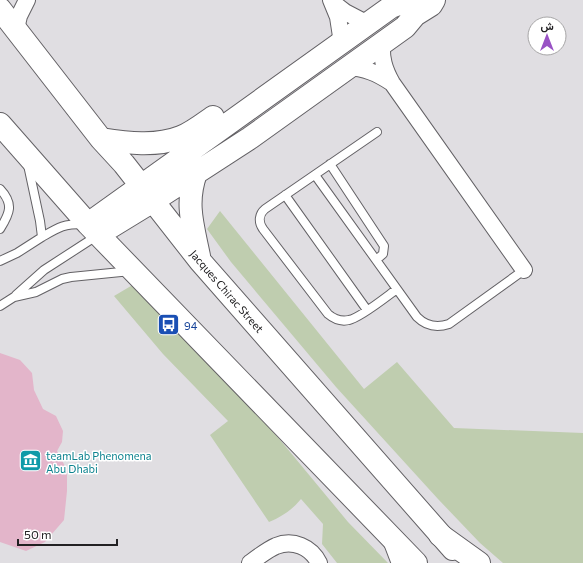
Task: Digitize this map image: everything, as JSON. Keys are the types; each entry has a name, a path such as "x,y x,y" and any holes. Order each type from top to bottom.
{"main road":[{"path":"94,229 147,194 293,77 391,7 409,0"},
{"path":"147,194 196,173 250,138 347,67 405,27 415,15 431,4 434,0"},
{"name":"Jacques Chirac Street","path":"0,9 101,139 124,164 200,261 466,563"},
{"path":"101,139 130,143 154,143 173,140 192,132 262,85 277,79 293,77"},
{"path":"0,124 94,229 416,563"},
{"path":"196,173 191,191 190,210 200,261"},
{"path":"440,535 479,563"},
{"path":"395,542 403,563"}],"street":[{"path":"0,3 11,3 22,0"},
{"path":"16,29 19,16 27,0"},
{"path":"331,1 345,12 368,24"},
{"path":"331,1 340,26 342,43"},
{"path":"382,42 383,64 392,83 524,270"},
{"path":"347,67 365,69 392,83"},
{"path":"250,563 276,546 291,543 306,548 312,552 319,563"}],"lane":[{"path":"377,132 263,211 260,222 263,229 332,318 348,321 397,289"},
{"path":"26,153 42,238"},
{"path":"330,164 384,246 383,254 376,260"},
{"path":"315,175 421,321 432,326 444,326 454,320 524,270"},
{"path":"0,189 7,198 10,209 9,214 0,229"},
{"path":"285,195 367,310"},
{"path":"0,261 17,253 61,226 69,224 94,229"},
{"path":"0,306 14,297 94,229"},
{"path":"14,297 36,292 62,279 134,270"}],"green space":[{"path":"220,211 364,389 397,362 454,428 583,433 583,563 503,563 480,543 336,387 231,262 207,229"},
{"path":"136,283 228,381 281,441 348,522 388,563 337,563 322,544 323,524 301,499 287,512 269,522 210,435 228,421 163,354 114,296"}],"building":[{"name":"teamLab Phenomena Abu Dhabi","path":"0,353 20,360 32,373 34,390 43,409 56,416 63,431 62,442 57,451 67,470 67,491 64,520 45,542 26,551 0,542"}],"place":[{"name":"94","path":"168,325"},
{"name":"teamLab Phenomena Abu Dhabi","path":"31,461"}]}
